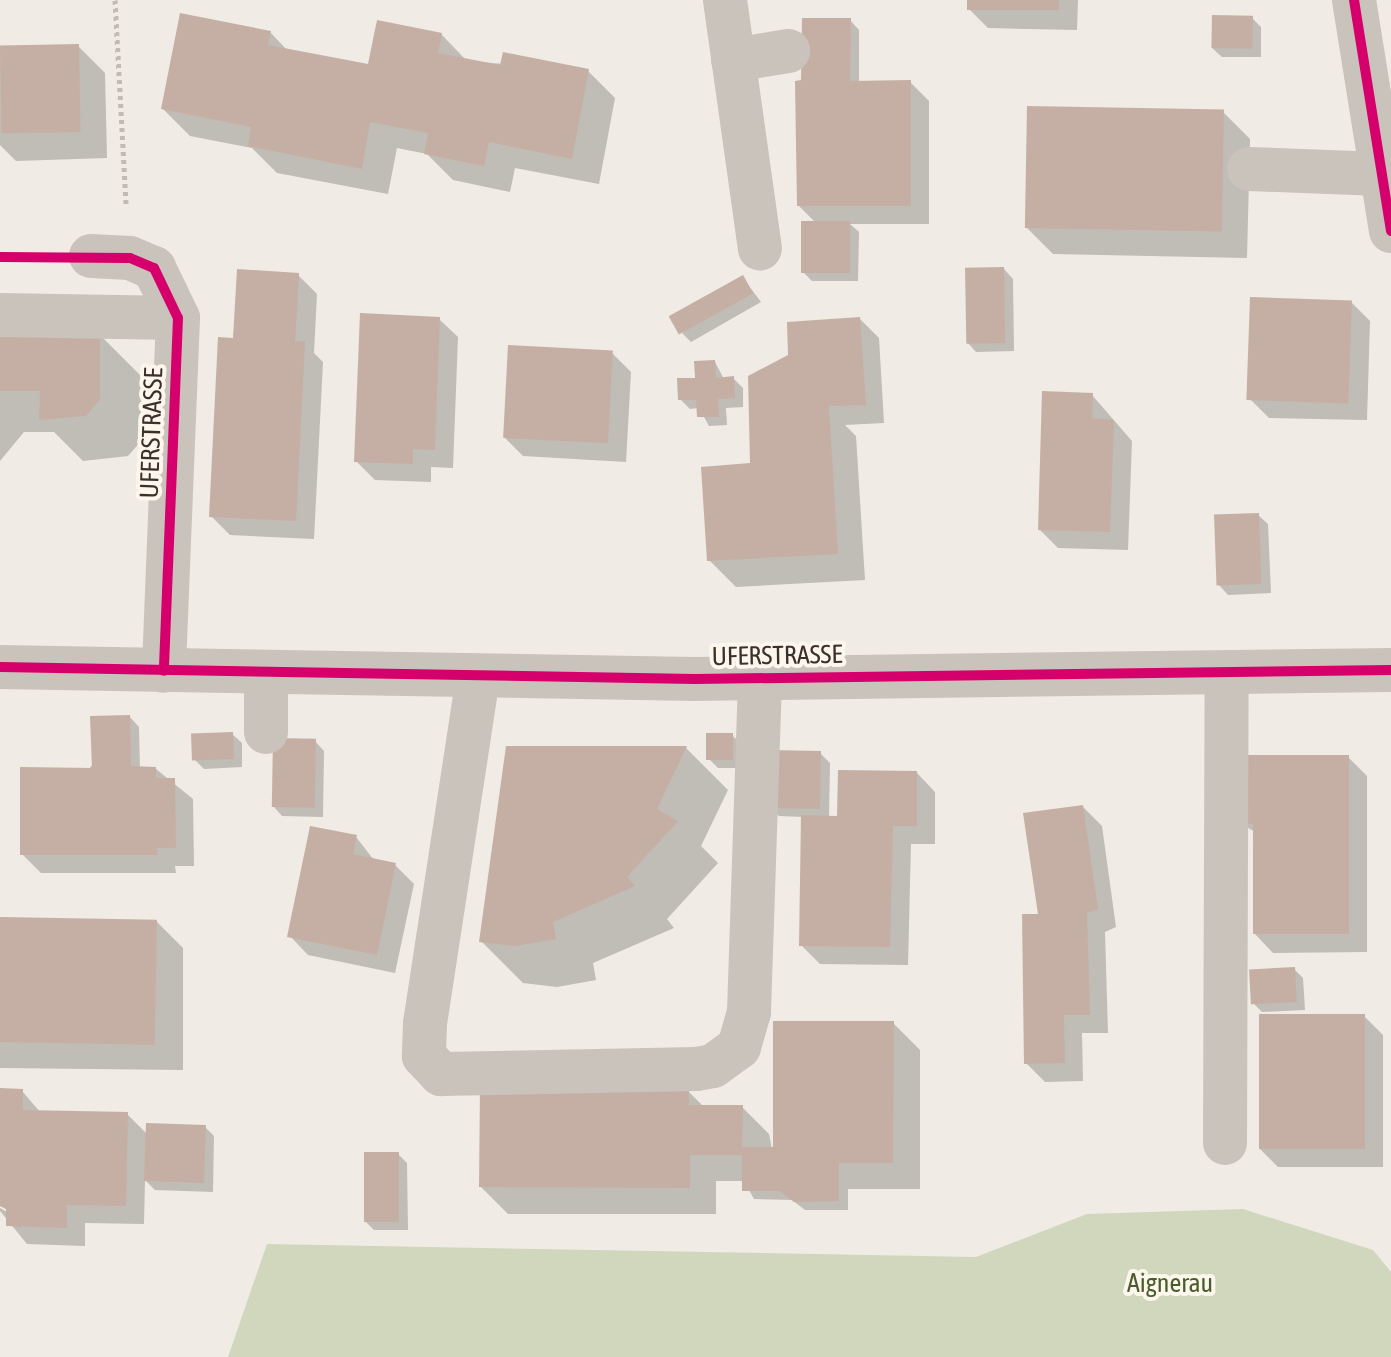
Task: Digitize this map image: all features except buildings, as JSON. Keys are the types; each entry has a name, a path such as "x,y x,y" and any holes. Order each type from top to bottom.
{"street":[{"path":"725,0 760,249"},
{"path":"1354,0 1391,231"},
{"path":"733,60 788,51"},
{"path":"1249,169 1381,174"},
{"name":"UFERSTRASSE","path":"111,257 154,268 178,318 164,671"},
{"path":"0,315 178,318"},
{"name":"UFERSTRASSE","path":"0,667 478,677 760,678 1391,670"},
{"path":"266,672 266,732"},
{"path":"1225,1143 1227,672"},
{"path":"478,677 425,1024 424,1056 441,1074 696,1069 713,1066 739,1047 749,1012 760,678"}],"path":[{"path":"111,257 115,0"}],"green space":[{"name":"Aignerau","path":"1243,1209 1373,1250 1391,1272 1391,1357 228,1357 267,1244 976,1257 1087,1214"}],"cycle path":[{"path":"1354,0 1391,231"},
{"path":"0,257 130,258 154,268 178,318 164,671"},
{"path":"0,667 695,679 1391,670"}]}
